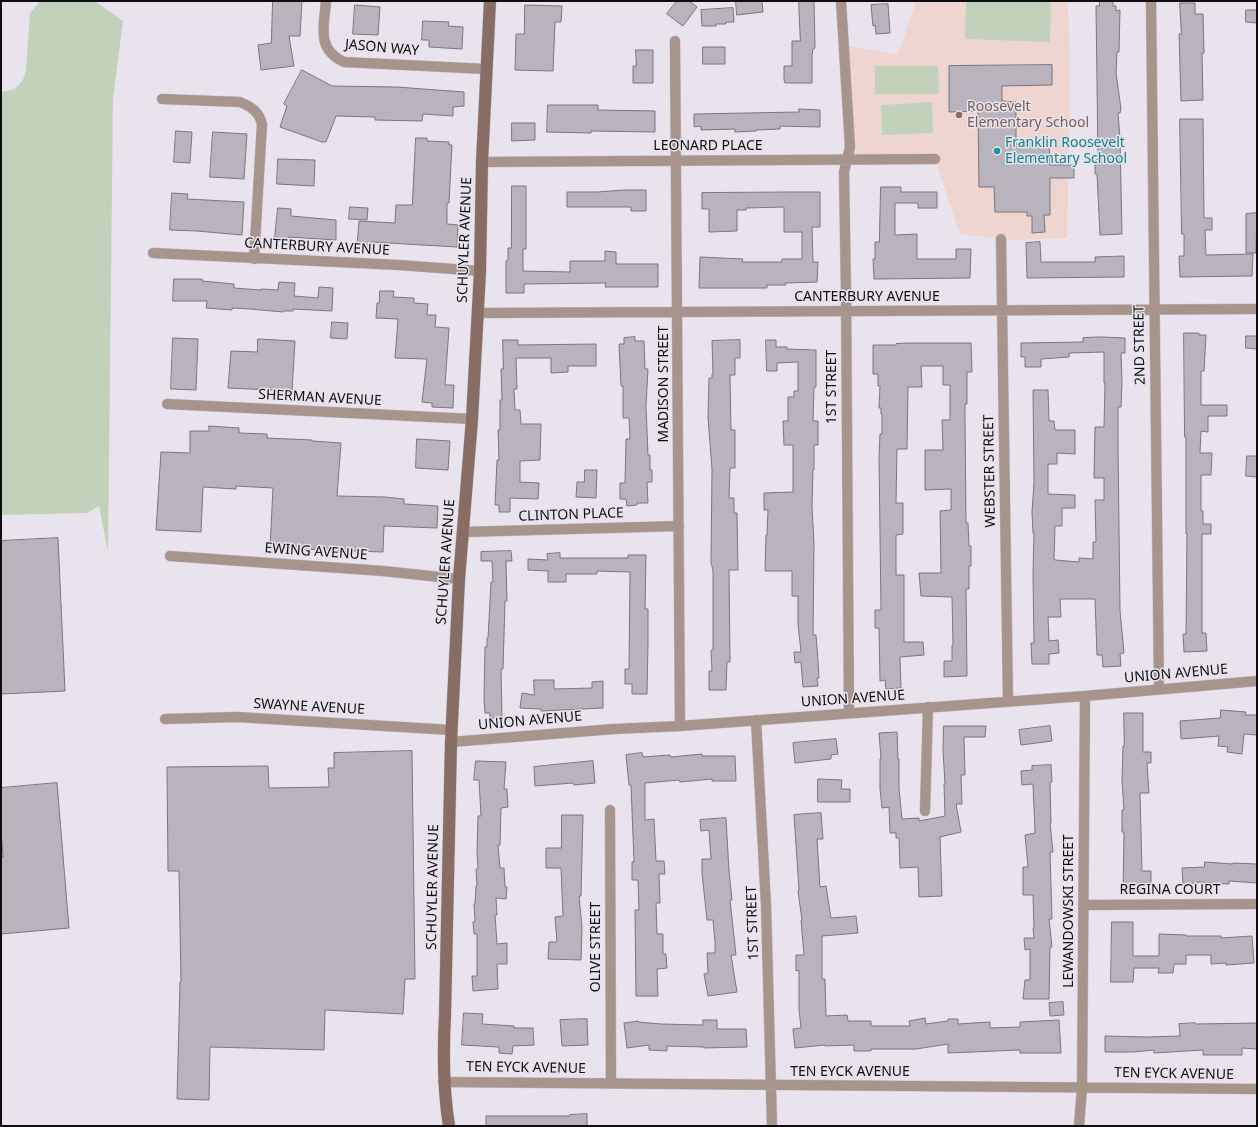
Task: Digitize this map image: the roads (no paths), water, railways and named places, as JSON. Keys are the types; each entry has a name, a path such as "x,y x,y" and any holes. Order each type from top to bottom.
{"street":[{"name":"JASON WAY","path":"326,1 325,42 328,51 335,58 344,62 486,69"},
{"name":"SCHUYLER AVENUE","path":"448,1126 443,1082 443,1046 446,999 451,736 459,579 472,419 478,313 482,162 490,1"},
{"name":"1ST STREET","path":"841,1 850,147 844,172 848,713"},
{"name":"2ND STREET","path":"1151,1 1158,689"},
{"name":"MADISON STREET","path":"675,41 680,726"},
{"path":"162,99 240,102 254,109 261,119 262,124 254,259"},
{"name":"LEONARD PLACE","path":"482,162 935,159"},
{"name":"WEBSTER STREET","path":"1000,240 1008,702"},
{"name":"CANTERBURY AVENUE","path":"153,253 399,265 480,271"},
{"name":"CANTERBURY AVENUE","path":"478,313 1257,309"},
{"name":"SHERMAN AVENUE","path":"167,404 472,419"},
{"name":"CLINTON PLACE","path":"463,532 679,526"},
{"name":"EWING AVENUE","path":"170,556 383,571 459,579"},
{"name":"UNION AVENUE","path":"451,736 680,726 1085,696 1257,681"},
{"name":"LEWANDOWSKI STREET","path":"1079,1126 1082,1088 1085,696"},
{"path":"925,811 928,707"},
{"name":"SWAYNE AVENUE","path":"164,720 237,717 451,736"},
{"name":"1ST STREET","path":"756,720 766,905 772,1126"},
{"name":"OLIVE STREET","path":"610,810 611,1083"},
{"name":"REGINA COURT","path":"1083,904 1257,904"},
{"name":"TEN EYCK AVENUE","path":"443,1082 1257,1089"}],"place":[{"name":"Roosevelt Elementary School","path":"959,115"},
{"name":"Franklin Roosevelt Elementary School","path":"997,151"}]}
